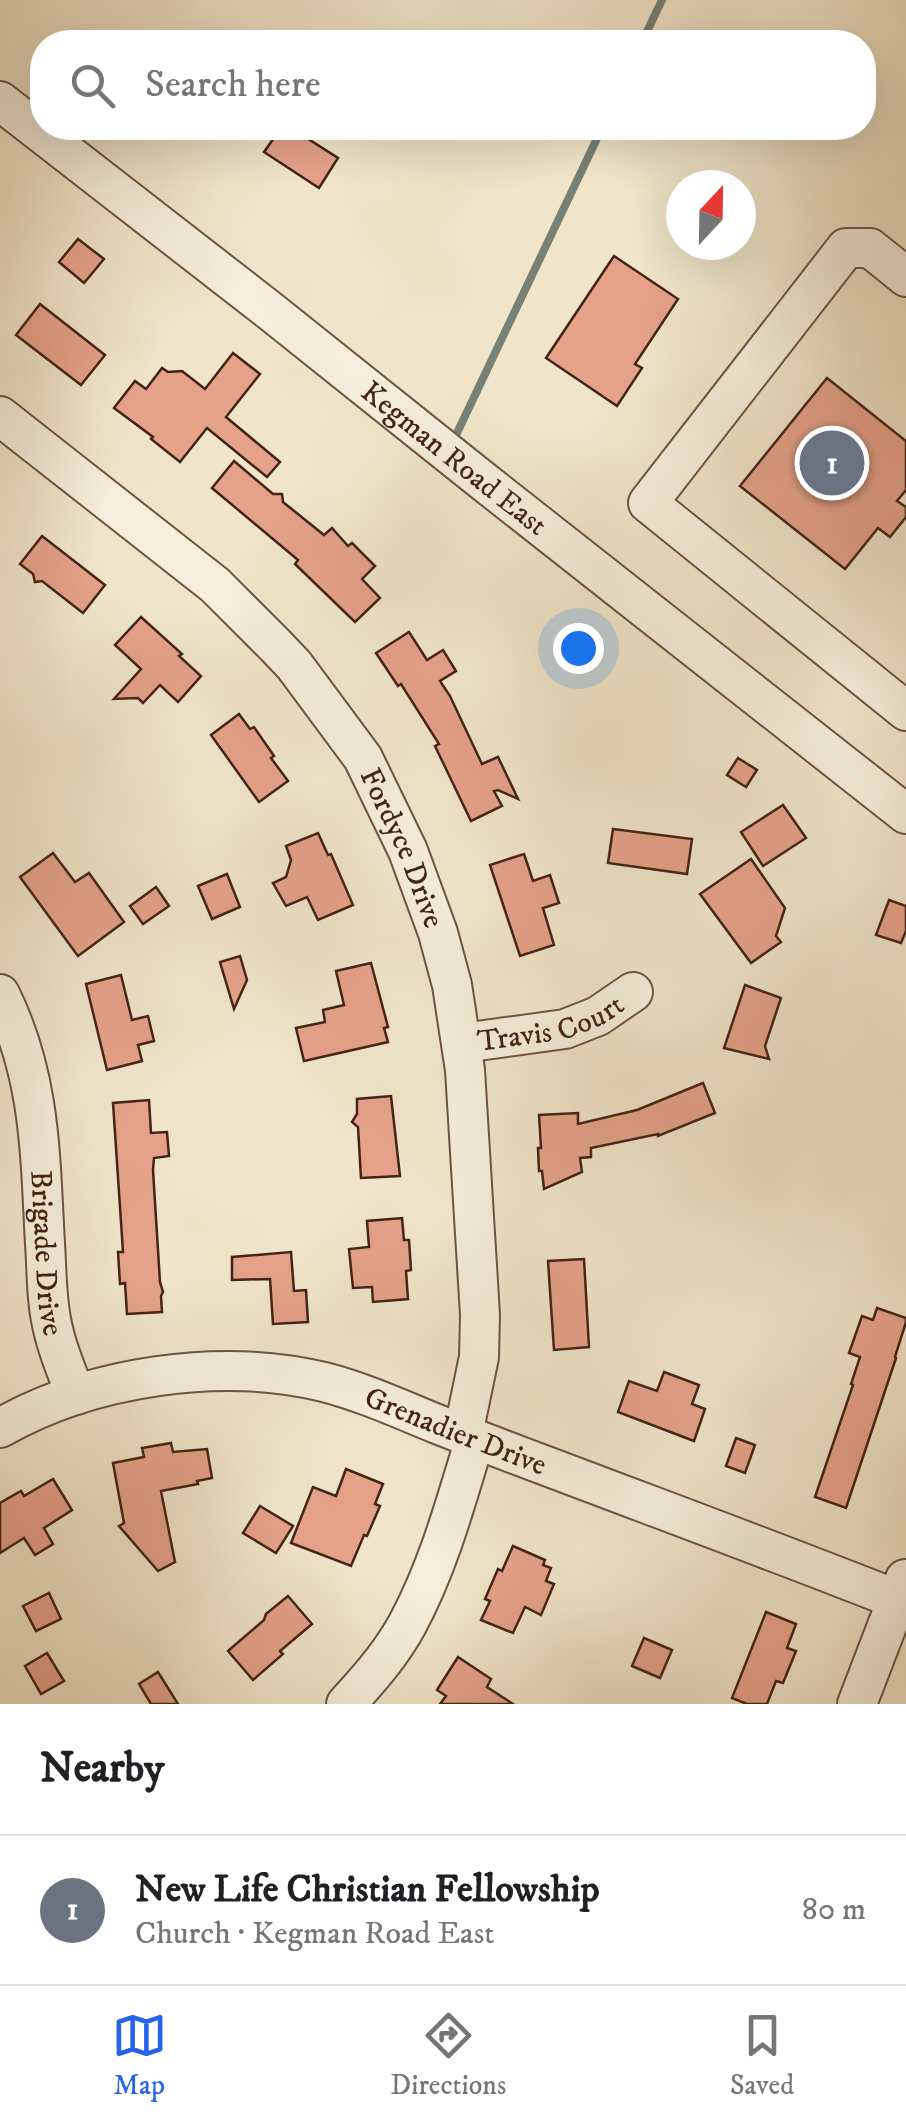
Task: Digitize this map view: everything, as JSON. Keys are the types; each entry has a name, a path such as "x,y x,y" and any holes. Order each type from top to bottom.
{"street":[{"name":"Kegman Road East","path":"0,102 30,125"},
{"name":"Kegman Road East","path":"49,140 906,814"},
{"path":"906,277 870,248 846,248 648,503 906,711"},
{"name":"Fordyce Drive","path":"0,416 216,585 294,665 363,758 408,851 452,985 462,1043 480,1315 469,1437 440,1552 408,1622 378,1668 346,1704"},
{"name":"Travis Court","path":"462,1043 565,1029 598,1016 633,992"},
{"name":"Brigade Drive","path":"0,994 32,1078 52,1326 76,1395"},
{"name":"Grenadier Drive","path":"0,1428 76,1395 162,1376 211,1372 272,1374 322,1382 384,1400 469,1437 902,1589"},
{"path":"857,1704 902,1589"}],"building":[{"path":"272,140 310,140 338,158 319,188 264,152"},
{"path":"78,239 104,259 84,283 59,262"},
{"path":"614,256 678,299 635,364 642,368 617,406 546,358"},
{"path":"40,304 105,355 81,385 16,335"},
{"path":"233,353 260,374 226,417 280,462 267,477 207,428 180,462 114,408 135,381 146,389 162,368 168,372 182,371 205,389"},
{"path":"827,378 906,441 906,490 897,501 906,507 906,517 890,537 878,528 845,569 740,486"},
{"path":"234,461 273,494 282,494 283,502 324,535 332,528 375,566 362,579 380,598 355,622 295,564 298,560 212,488"},
{"path":"42,536 105,585 83,613 42,581 35,582 33,574 20,564"},
{"path":"141,617 201,676 178,702 160,685 143,703 138,698 114,699 141,669 115,645"},
{"path":"409,632 427,660 443,650 456,671 440,681 482,764 498,757 518,799 494,791 502,806 471,821 435,746 439,744 376,653"},
{"path":"239,714 250,729 254,727 288,781 259,802 211,735"},
{"path":"738,758 757,770 746,787 727,775"},
{"path":"783,805 806,838 763,866 741,832"},
{"path":"613,829 692,839 687,874 608,863"},
{"path":"318,833 353,905 318,920 307,897 286,906 273,883 286,877 291,860 286,846"},
{"path":"53,853 75,882 89,873 124,922 78,956 20,877"},
{"path":"524,854 533,881 550,875 559,903 543,908 554,945 520,956 490,865"},
{"path":"751,859 785,908 776,936 781,942 751,963 700,894"},
{"path":"227,874 240,907 212,919 198,886"},
{"path":"156,887 169,906 143,924 130,906"},
{"path":"889,900 906,906 906,931 901,943 876,935"},
{"path":"240,956 247,980 234,1009 220,962"},
{"path":"371,963 388,1027 384,1028 388,1042 304,1061 296,1028 325,1022 323,1010 344,1005 336,971"},
{"path":"121,975 132,1020 148,1016 154,1041 138,1045 142,1061 107,1070 86,984"},
{"path":"745,985 781,998 765,1046 769,1059 724,1048"},
{"path":"703,1083 715,1113 658,1136 591,1148 591,1157 580,1158 582,1172 544,1189 539,1171 539,1115 578,1113 578,1124 637,1110"},
{"path":"391,1096 400,1176 361,1178 358,1127 352,1122 357,1114 357,1099"},
{"path":"149,1100 151,1133 167,1132 169,1156 154,1158 153,1170 162,1312 127,1314 125,1283 120,1284 118,1252 123,1252 113,1103"},
{"path":"402,1218 404,1240 409,1240 408,1299 373,1302 372,1287 353,1288 349,1249 369,1247 367,1221"},
{"path":"291,1252 294,1291 306,1290 308,1322 273,1324 270,1279 232,1280 232,1257"},
{"path":"584,1259 589,1347 554,1350 548,1261"},
{"path":"877,1308 906,1318 906,1322 846,1508 815,1497 860,1357 849,1353 862,1316 873,1320"},
{"path":"664,1372 699,1385 692,1404 705,1409 694,1441 618,1412 629,1381 657,1391"},
{"path":"736,1438 755,1445 745,1473 726,1466"},
{"path":"171,1443 173,1452 207,1449 212,1478 161,1491 175,1562 158,1571 119,1526 124,1523 113,1463 144,1457 142,1448"},
{"path":"346,1469 383,1484 375,1504 380,1506 351,1566 291,1543 313,1487 336,1496"},
{"path":"53,1479 72,1510 44,1528 53,1544 35,1555 24,1538 0,1553 0,1503 21,1491 24,1496"},
{"path":"260,1506 293,1526 276,1553 243,1533"},
{"path":"513,1546 545,1560 543,1565 551,1568 546,1581 554,1584 541,1615 525,1607 513,1633 481,1620 490,1601 485,1599"},
{"path":"49,1593 61,1619 36,1631 23,1606"},
{"path":"288,1596 312,1624 253,1680 228,1651"},
{"path":"766,1612 796,1624 787,1648 796,1651 783,1683 776,1681 767,1704 747,1704 732,1698"},
{"path":"644,1638 672,1650 660,1678 632,1666"},
{"path":"47,1653 64,1681 41,1694 25,1666"},
{"path":"458,1657 491,1679 487,1687 513,1704 440,1704 446,1696 437,1690"},
{"path":"158,1672 178,1704 151,1704 139,1684"}],"waterway":[{"path":"648,30 662,0"},
{"path":"457,433 596,140"}],"place":[{"name":"New Life Christian Fellowship","path":"832,463"}]}
